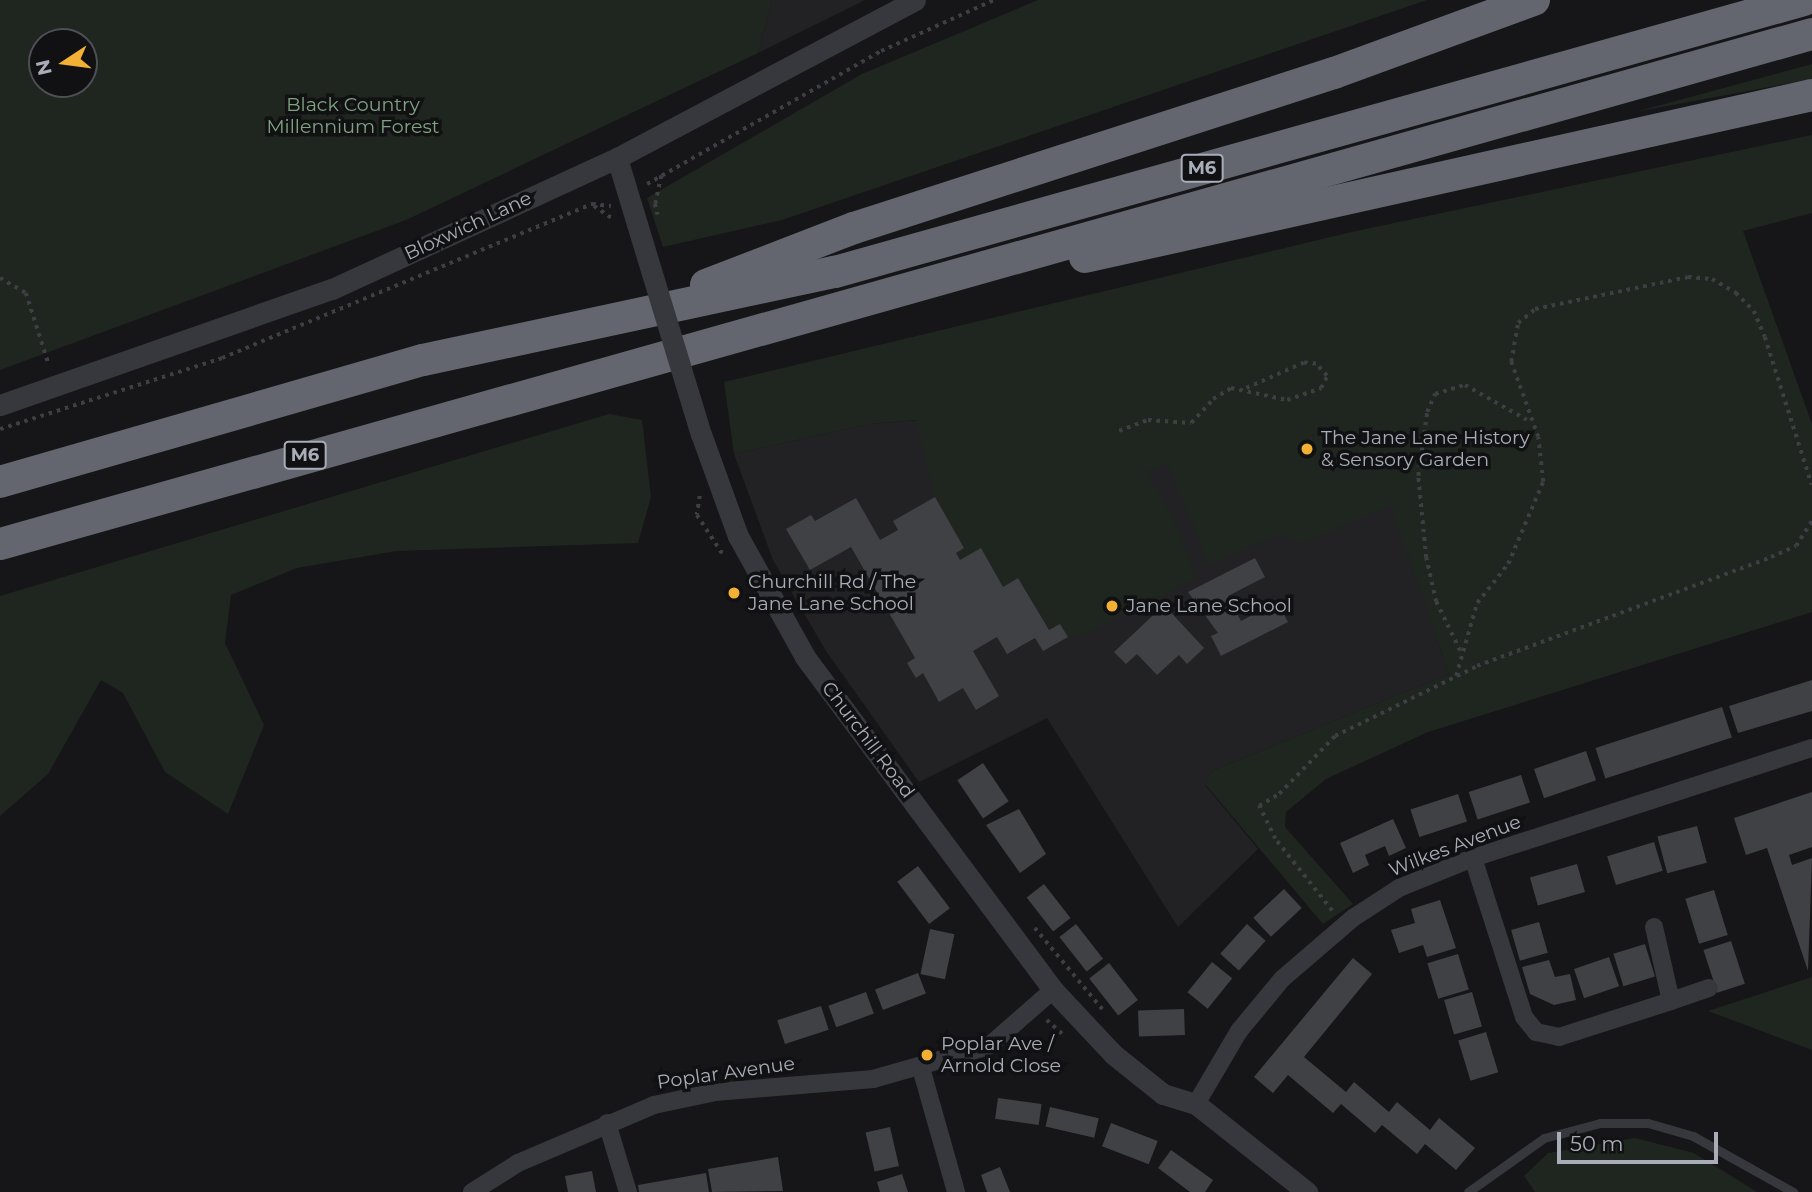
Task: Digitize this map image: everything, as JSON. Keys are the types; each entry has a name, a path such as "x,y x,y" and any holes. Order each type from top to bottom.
{"highway":[{"path":"597,327 854,228 1334,73 1534,0"},
{"name":"M6","path":"0,482 423,360 597,327 835,272 1804,0"},
{"name":"M6","path":"0,544 610,369 1812,34"},
{"path":"610,369 1477,166 1812,95"}],"street":[{"name":"Bloxwich Lane","path":"0,405 332,289 617,158 915,0"},
{"name":"Churchill Road","path":"617,158 629,198 627,223 738,536 804,657 1053,990 1113,1054 1163,1094 1196,1104 1307,1192"},
{"name":"Wilkes Avenue","path":"1196,1104 1238,1031 1282,979 1344,926 1399,888 1473,858 1812,748"},
{"path":"1473,858 1524,1017 1536,1032 1559,1037 1709,988"},
{"path":"1654,927 1671,1001"},
{"name":"Poplar Avenue","path":"472,1192 519,1163 654,1105 715,1092 873,1079 921,1068 989,1046 1053,990"},
{"path":"921,1068 956,1192"},
{"path":"607,1123 628,1192"}],"lane":[{"path":"1468,1192 1544,1138 1600,1123 1648,1123 1693,1136 1793,1192"}],"path":[{"path":"0,429 222,358 340,312 592,204 611,206 629,198 661,174 881,51 994,0"},
{"path":"654,204 661,174"},
{"path":"592,204 627,223"},
{"path":"0,278 26,293 50,366"},
{"path":"1456,676 1477,603 1508,564 1538,505 1544,460 1514,375 1512,341 1518,323 1535,309 1647,282 1712,279 1754,311 1812,485"},
{"path":"1119,431 1148,420 1191,424 1221,392 1245,388 1304,363 1316,364 1327,376 1321,388 1287,400 1245,388"},
{"path":"1461,653 1436,602 1426,558 1418,476 1427,412 1435,394 1465,385 1529,421"},
{"path":"1344,926 1275,839 1259,806 1279,794 1335,736 1456,676 1796,546 1812,520"}],"shaded area":[{"path":"772,0 865,0 758,53"},
{"name":"Jane Lane School","path":"1332,330 1449,674 1212,771 1205,785 1258,849 1178,927 1047,718 919,782 826,651 773,560 734,454 869,424 1061,409"}],"green space":[{"name":"Black Country Millennium Forest","path":"0,0 772,0 758,53 406,220 0,370"},
{"path":"1038,0 1427,0 782,220 663,247 647,198 862,74"},
{"path":"1812,64 1812,79 1635,112"},
{"path":"1812,135 1812,213 1743,231 1812,424 1812,612 1428,732 1326,779 1286,812 1285,827 1353,904 1323,924 1205,784 1212,771 1449,674 1391,506 1302,543 1279,535 1209,564 1167,464 1146,472 1174,520 1196,578 1087,633 1068,637 1060,624 1049,630 1019,578 1003,587 981,549 960,560 956,553 964,548 935,497 916,420 869,424 734,454 724,382 1356,231"},
{"path":"609,414 642,420 651,497 638,543 396,551 297,568 231,595 225,643 264,725 228,814 165,772 123,693 101,680 48,774 0,816 0,596"},
{"path":"1812,977 1812,1050 1708,1011"},
{"path":"1635,1138 1694,1153 1757,1192 1535,1192 1524,1176 1548,1153"}],"building":[{"path":"935,497 964,548 956,553 960,560 981,548 1003,587 1018,578 1049,630 1060,624 1068,637 1043,651 1035,638 1007,654 997,637 973,651 999,696 976,710 963,688 939,702 923,673 916,678 907,663 915,658 851,547 810,570 786,529 811,515 815,521 856,498 880,540 898,530 893,521"},
{"path":"1255,558 1265,577 1228,596 1241,621 1277,602 1288,622 1221,656 1211,636 1218,633 1188,592"},
{"path":"1164,605 1204,648 1187,664 1179,655 1157,675 1137,654 1126,664 1114,652"},
{"path":"1812,680 1812,711 1738,733 1729,706"},
{"path":"1722,707 1732,737 1605,779 1596,748"},
{"path":"1586,751 1596,780 1544,798 1534,769"},
{"path":"983,763 1009,801 983,818 957,780"},
{"path":"1521,775 1530,803 1478,820 1469,792"},
{"path":"1812,792 1812,847 1789,855 1792,865 1812,858 1808,971 1767,848 1746,855 1734,818"},
{"path":"1458,794 1467,822 1419,837 1410,809"},
{"path":"1019,809 1046,854 1020,873 986,825"},
{"path":"1393,819 1406,848 1389,856 1385,846 1365,855 1369,865 1353,873 1340,843"},
{"path":"1697,826 1707,863 1667,873 1657,837"},
{"path":"1654,842 1663,871 1616,885 1607,856"},
{"path":"1577,864 1585,892 1538,905 1530,878"},
{"path":"918,866 950,908 929,924 897,882"},
{"path":"1044,884 1070,918 1053,931 1027,898"},
{"path":"1284,889 1302,908 1271,937 1253,918"},
{"path":"1714,890 1728,935 1699,944 1685,899"},
{"path":"1440,900 1456,948 1427,957 1423,945 1399,953 1391,930 1415,923 1411,909"},
{"path":"1539,922 1548,953 1520,961 1511,930"},
{"path":"1076,924 1103,959 1087,972 1059,937"},
{"path":"1247,924 1266,941 1239,970 1220,954"},
{"path":"930,929 954,934 945,979 920,974"},
{"path":"1731,941 1745,984 1717,993 1703,950"},
{"path":"1645,944 1655,977 1623,986 1613,954"},
{"path":"1458,954 1469,989 1438,999 1427,963"},
{"path":"1609,957 1619,986 1584,998 1574,969"},
{"path":"1353,958 1372,974 1304,1057 1346,1092 1354,1082 1389,1112 1397,1102 1430,1130 1439,1118 1475,1148 1456,1170 1425,1144 1417,1154 1382,1125 1375,1133 1341,1104 1333,1113 1288,1075 1273,1093 1254,1077"},
{"path":"1549,960 1555,977 1570,974 1576,1000 1554,1005 1530,994 1522,967"},
{"path":"1212,962 1232,978 1208,1009 1187,992"},
{"path":"1109,963 1138,1000 1118,1015 1089,978"},
{"path":"918,973 926,994 883,1010 875,989"},
{"path":"866,992 874,1014 836,1027 828,1006"},
{"path":"1472,992 1482,1027 1454,1035 1444,1000"},
{"path":"821,1006 829,1030 785,1044 777,1020"},
{"path":"1184,1009 1185,1035 1139,1037 1138,1011"},
{"path":"1486,1032 1498,1072 1471,1081 1458,1040"},
{"path":"998,1098 1042,1104 1039,1125 995,1119"},
{"path":"1050,1107 1099,1118 1094,1138 1046,1126"},
{"path":"1111,1123 1158,1141 1149,1164 1102,1146"},
{"path":"890,1127 899,1166 875,1172 866,1133"},
{"path":"1171,1150 1213,1180 1205,1192 1190,1192 1158,1168"},
{"path":"778,1157 783,1191 712,1192 708,1169"},
{"path":"1000,1167 1010,1192 987,1192 981,1175"},
{"path":"592,1171 596,1192 568,1192 565,1176"},
{"path":"706,1173 709,1192 639,1192 638,1185"},
{"path":"902,1174 908,1192 880,1192 877,1182"}],"place":[{"name":"The Jane Lane History & Sensory Garden","path":"1307,449"},
{"name":"Churchill Rd / The Jane Lane School","path":"734,593"},
{"name":"Jane Lane School","path":"1112,606"},
{"name":"Poplar Ave / Arnold Close","path":"927,1055"}]}
